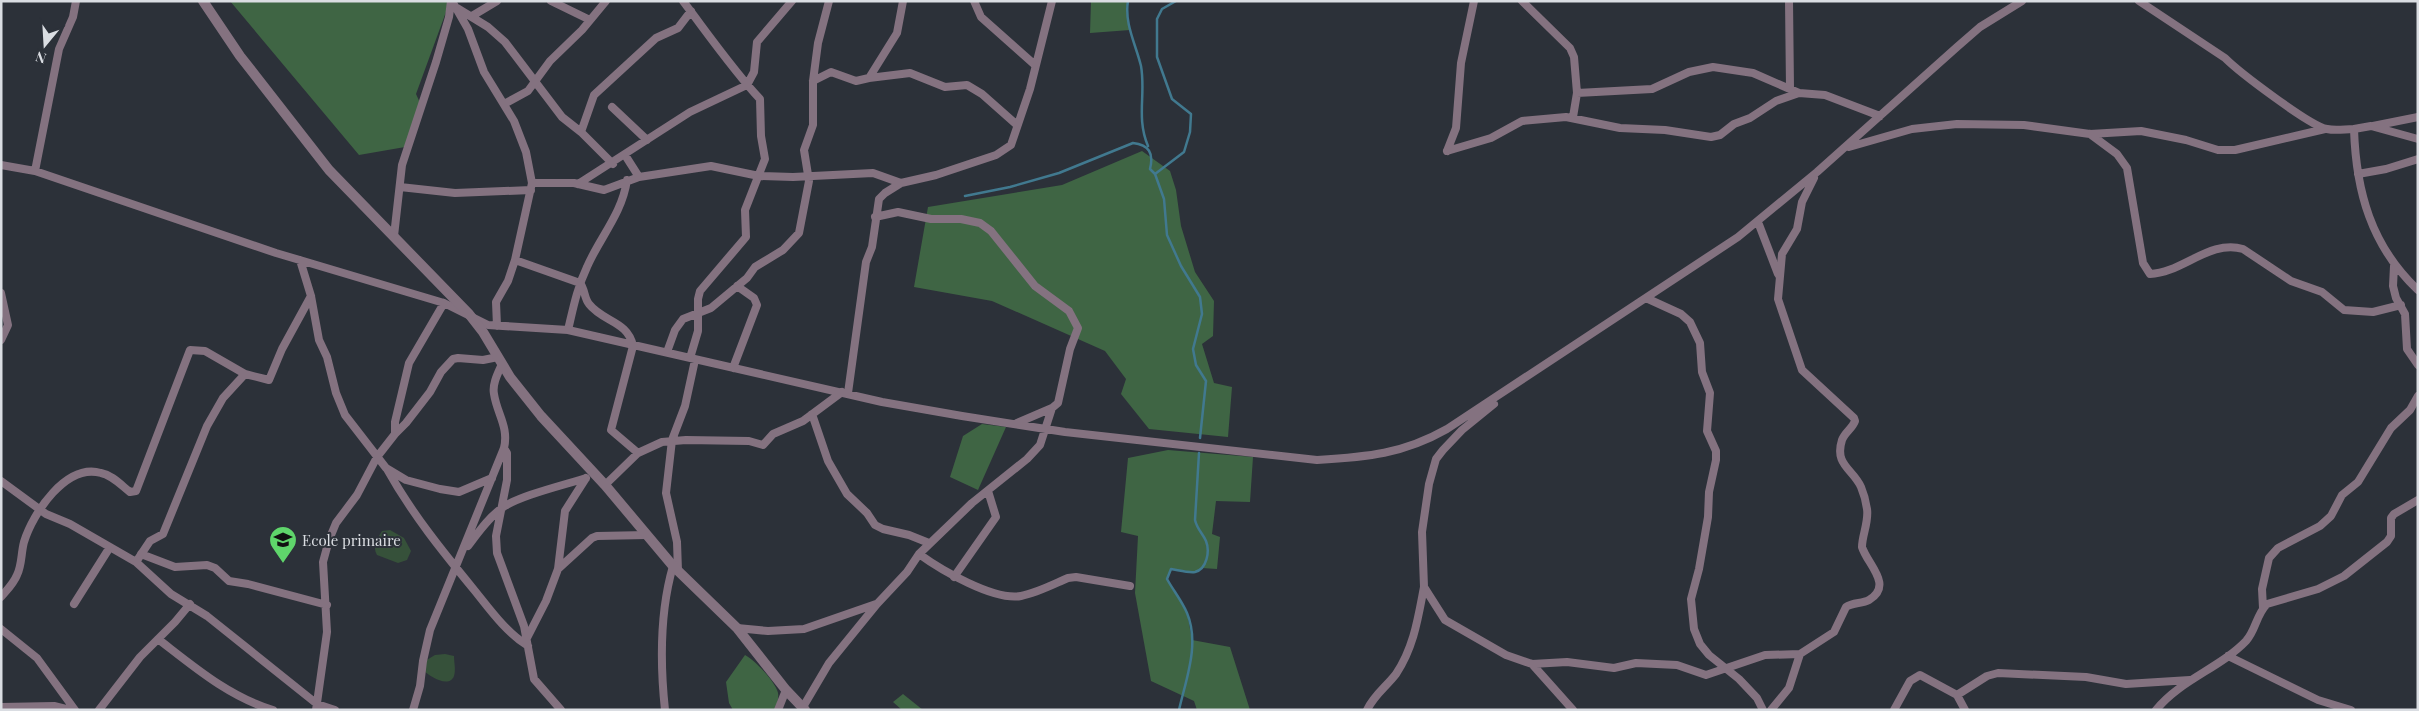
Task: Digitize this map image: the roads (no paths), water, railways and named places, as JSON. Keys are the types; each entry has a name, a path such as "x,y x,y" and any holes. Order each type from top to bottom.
{"street":[{"path":"35,171 59,49 73,17 76,1"},
{"path":"204,1 240,56 342,185 469,314 483,332 500,361 541,416 591,476 605,485 676,568 737,628 786,690 804,709 829,663 877,604 907,572 928,543 1027,459 1040,445 1052,408"},
{"path":"472,16 497,1"},
{"path":"551,1 590,20"},
{"path":"504,104 525,94 550,61 606,1"},
{"path":"665,710 663,681 664,613 667,587 676,568 677,542 666,499 672,440 686,406 698,335 698,299 702,288 746,237 745,210 765,158 761,136 761,101 683,1"},
{"path":"578,184 613,164 690,112 747,85 754,72 757,42 792,1"},
{"path":"667,352 678,324 687,316 707,310 737,286 755,267 783,250 799,233 809,176 804,150 813,125 813,81 818,43 829,1"},
{"path":"869,78 897,33 903,1"},
{"path":"974,1 981,17 1035,65"},
{"path":"605,485 638,453 656,444 672,440 748,441 761,445 766,443 773,434 797,424 845,392 866,262 872,248 875,217 881,195 901,183 936,175 1006,150 1011,145 1030,89 1052,1"},
{"path":"1474,1 1460,63 1456,128 1447,151 1492,138 1522,121 1573,117 1620,128 1665,130 1711,137 1720,135 1734,124 1750,118 1776,101 1799,93"},
{"path":"1522,1 1570,48 1574,57 1577,93 1573,117"},
{"path":"1789,1 1790,88"},
{"path":"1,165 35,171 300,260 444,303 487,324 568,330 891,403 1044,429 1317,460 1358,458 1422,444 1738,237 1818,172 1980,28 2022,1"},
{"path":"2139,1 2225,58 2235,69 2288,106 2325,129"},
{"path":"394,236 402,165 453,4"},
{"path":"453,4 472,16 505,42 562,117 581,132 613,164"},
{"path":"453,4 468,29 484,72 504,104 522,140 531,187 515,260 508,281 496,302 497,326"},
{"path":"581,132 594,94 656,38 678,28 691,12"},
{"path":"1577,93 1652,89 1689,72 1713,67 1753,74 1799,93 1825,96 1880,116"},
{"path":"813,81 830,72 856,81 910,73 945,87 967,85 982,94 1017,125"},
{"path":"612,107 647,140"},
{"path":"1845,148 1890,133 1936,125 2024,125 2090,134 2141,131 2186,140 2218,150 2235,150 2325,129 2354,129 2418,117"},
{"path":"2371,126 2418,139"},
{"path":"2354,129 2358,174 2377,236 2394,266 2418,290"},
{"path":"2090,134 2117,154 2127,168 2143,263 2150,274 2165,271 2206,253 2235,247 2291,280 2322,292 2344,310 2372,312 2402,306"},
{"path":"624,156 639,176"},
{"path":"2358,174 2386,169 2418,159"},
{"path":"400,187 455,193 578,184 604,190 639,176 711,166 759,176 873,173 901,183"},
{"path":"1424,587 1446,620 1506,655 1532,664 1568,662 1614,668 1636,663 1677,665 1706,675 1724,667 1765,654 1800,654 1834,632 1846,607 1855,603 1866,602 1872,598 1877,591 1879,581 1877,572 1862,547 1867,516 1863,493 1846,468 1841,455 1843,438 1855,421 1802,370 1778,299 1782,254 1798,229 1802,202 1818,172"},
{"path":"568,330 580,283 596,249 614,222 626,191 627,180"},
{"path":"875,217 898,212 931,218 961,219 980,223 991,231 1035,286 1069,311 1078,328 1070,349 1058,402 1052,408 1017,424"},
{"path":"1758,222 1779,279"},
{"path":"300,260 311,296 319,340 327,357 336,393 345,415 386,468 420,522 499,621 527,642"},
{"path":"515,260 580,283 589,304 623,326 633,346 611,430 638,453"},
{"path":"2394,266 2392,286 2405,314 2407,349 2418,365"},
{"path":"733,368 757,305 754,298 737,286"},
{"path":"1,294 8,325 1,340"},
{"path":"1,597 16,578 24,541 40,510 52,492 64,482 92,471 108,475 131,492 136,491 190,350 205,351 245,374 269,380 282,349 311,296"},
{"path":"1646,298 1681,314 1690,322 1700,343 1702,372 1710,392 1707,431 1716,451 1716,460 1709,492 1708,517 1699,568 1690,606 1697,638 1709,655 1757,698 1763,710"},
{"path":"394,434 395,422 409,364 444,303"},
{"path":"317,707 327,632 327,605 323,562 336,523 357,495 377,457 394,434 406,423 430,392 441,372 453,359 500,361"},
{"path":"413,710 420,686 430,630 457,568 504,448 506,430 494,394 494,383 500,361"},
{"path":"136,562 150,540 164,534 207,426 223,398 245,374"},
{"path":"1366,710 1372,699 1394,676 1411,647 1416,632 1424,587 1422,532 1429,484 1436,459 1453,438 1504,392"},
{"path":"2263,608 2262,589 2269,558 2278,548 2320,526 2331,516 2342,495 2358,482 2391,428 2410,410 2418,396"},
{"path":"812,414 828,461 847,494 868,514 875,525 909,534 928,543"},
{"path":"504,448 507,453 507,480 496,536 496,552 527,642 534,679 561,710"},
{"path":"386,468 414,482 459,492 492,478"},
{"path":"462,553 489,519 514,500 591,476"},
{"path":"527,642 546,602 558,570 565,511 591,476"},
{"path":"1,481 40,510 136,562 171,594 190,604 317,707 335,710"},
{"path":"954,577 996,518 988,491"},
{"path":"2156,710 2190,680 2228,656 2247,640 2263,608 2267,604 2318,589 2344,576 2387,542 2391,536 2394,514 2418,500"},
{"path":"558,570 597,536 647,535"},
{"path":"74,604 110,547"},
{"path":"141,554 175,567 207,565 215,568 229,581 327,605"},
{"path":"919,554 954,577 1015,597 1076,577 1130,586"},
{"path":"99,710 140,657 190,604"},
{"path":"737,628 768,631 804,629 877,604"},
{"path":"3,631 37,658 60,693 74,710"},
{"path":"158,639 211,679 251,701 273,710"},
{"path":"1771,710 1792,683 1800,654"},
{"path":"2228,656 2318,700 2351,710"},
{"path":"1532,664 1573,710"},
{"path":"1957,695 1987,676 1998,673 2086,677 2126,684 2190,680"},
{"path":"1894,710 1910,681 1920,674 1957,695 1965,710"},
{"path":"778,710 786,690"},
{"path":"54,708 60,693"},
{"path":"1,707 70,710"}],"waterway":[{"path":"1128,1 1129,26 1141,66 1143,86 1142,116 1144,136 1148,146"},
{"path":"1176,1 1162,9 1157,19 1157,57 1172,99 1191,114 1190,132 1184,152 1155,174 1164,199 1167,235 1181,266 1200,297 1202,314 1193,349 1196,365 1206,381 1200,438"},
{"path":"965,196 1010,187 1059,173 1133,143 1143,146 1149,151 1151,154 1150,169 1155,174"},
{"path":"1179,710 1192,649 1191,625 1183,604 1167,579 1171,569 1195,572 1205,564 1208,550 1207,545 1195,520 1199,453"}],"place":[{"name":"Ecole primaire","path":"283,564"}]}
